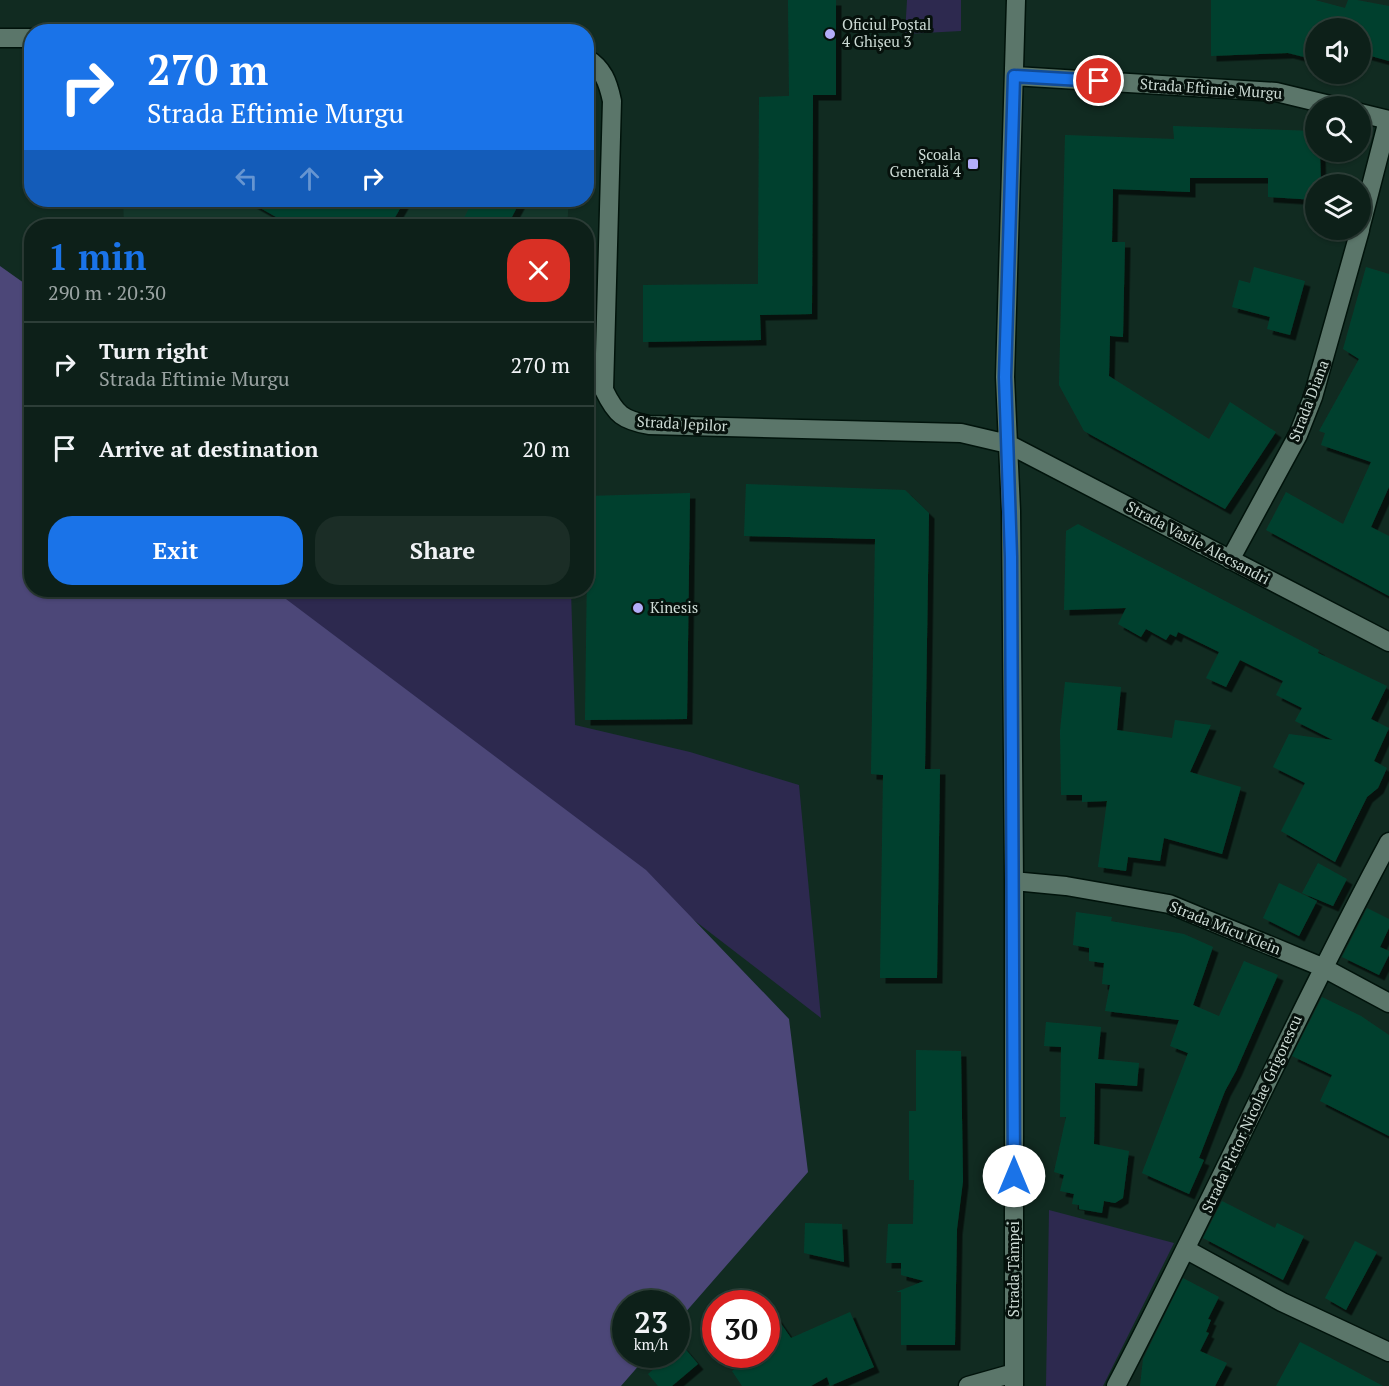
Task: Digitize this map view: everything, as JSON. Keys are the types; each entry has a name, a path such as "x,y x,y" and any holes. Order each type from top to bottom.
{"street":[{"name":"Strada Tâmpei","path":"1014,1380 1014,881 1008,444 1005,377 1016,0"},
{"path":"0,38 24,38"},
{"name":"Strada Jepilor","path":"594,62 607,79 612,101 604,390 612,406 627,420 649,425 961,433 1008,444"},
{"name":"Strada Eftimie Murgu","path":"1014,76 1276,92 1305,99"},
{"path":"1371,116 1389,120"},
{"name":"Strada Diana","path":"1371,188 1389,120"},
{"name":"Strada Diana","path":"1230,560 1298,435 1313,397 1357,240"},
{"name":"Strada Vasile Alecsandri","path":"1008,444 1389,642"},
{"name":"Strada Pictor Nicolae Grigorescu","path":"1116,1386 1187,1250 1322,967 1389,842"},
{"name":"Strada Micu Klein","path":"1014,881 1066,886 1169,904 1322,967 1389,1004"},
{"path":"1187,1250 1282,1302 1389,1352"},
{"path":"968,1386 1014,1380"}],"shaded area":[{"path":"907,0 961,0 961,31 905,34"},
{"path":"123,207 568,207 568,219 124,219"},
{"path":"0,266 24,283 24,597 283,597 646,870 789,1019 808,1172 705,1290 702,1290 702,1293 690,1307 690,1290 612,1290 612,1368 637,1368 621,1386 0,1386"},
{"path":"254,597 571,597 575,725 690,752 799,785 821,1018 556,814"},
{"path":"1049,1210 1174,1243 1103,1386 1046,1386"}],"building":[{"path":"788,0 836,0 836,95 813,95 812,314 760,315 761,340 643,342 643,285 758,284 759,97 789,96"},
{"path":"1211,0 1315,0 1345,8 1348,0 1357,0 1389,6 1389,61 1371,56 1371,18 1305,18 1305,57 1288,53 1211,56"},
{"path":"1173,126 1305,131 1305,162 1320,162 1321,174 1305,174 1305,199 1268,197 1268,178 1190,178 1190,192 1113,189 1112,242 1125,242 1123,337 1110,336 1109,376 1209,439 1230,402 1276,432 1225,509 1084,431 1059,385 1065,135 1174,139"},
{"path":"258,207 401,207 394,219 280,219"},
{"path":"470,207 517,207 511,219 464,219"},
{"path":"1254,267 1305,281 1290,335 1267,329 1270,317 1232,307 1239,280 1250,283"},
{"path":"1366,267 1389,274 1389,487 1371,527 1389,536 1389,596 1266,530 1286,492 1343,524 1371,462 1321,445 1325,433 1319,431 1359,359 1343,349"},
{"path":"746,484 905,490 929,513 925,769 940,769 937,978 880,978 883,775 871,774 875,539 744,536"},
{"name":"Kinesis","path":"690,493 687,719 585,720 587,597 594,597 594,496"},
{"path":"1078,524 1319,650 1318,653 1387,686 1371,719 1389,728 1374,761 1387,768 1378,788 1367,797 1335,862 1281,831 1305,783 1273,767 1289,734 1333,740 1295,721 1302,708 1276,695 1283,681 1240,660 1226,687 1206,678 1219,652 1178,632 1176,637 1170,634 1166,640 1146,629 1141,637 1118,624 1126,608 1064,610 1066,531"},
{"path":"1065,682 1121,687 1117,730 1172,738 1175,720 1211,725 1190,772 1241,787 1222,854 1164,838 1160,861 1128,857 1126,871 1098,867 1107,801 1082,802 1082,795 1061,795 1060,731"},
{"path":"1318,863 1347,879 1333,906 1302,893"},
{"path":"1279,883 1317,901 1299,936 1263,918"},
{"path":"1367,908 1389,919 1389,928 1380,947 1389,951 1389,955 1379,975 1342,957"},
{"path":"1076,912 1112,917 1111,921 1184,934 1213,947 1193,1005 1219,1016 1244,961 1278,975 1225,1091 1199,1158 1204,1160 1189,1194 1142,1173 1188,1053 1170,1046 1179,1020 1105,1011 1110,985 1102,984 1104,963 1089,961 1089,948 1073,945"},
{"path":"1322,997 1361,1016 1389,1035 1389,1136 1320,1101 1332,1075 1292,1056"},
{"path":"1046,1022 1101,1027 1098,1059 1139,1063 1137,1086 1095,1083 1094,1144 1129,1151 1123,1198 1115,1203 1104,1201 1102,1213 1079,1209 1079,1205 1072,1204 1074,1194 1060,1191 1064,1175 1054,1172 1066,1117 1060,1117 1061,1047 1044,1046"},
{"path":"916,1050 961,1051 963,1181 957,1229 955,1345 901,1345 901,1292 896,1292 924,1281 901,1275 901,1263 886,1263 888,1224 913,1224 914,1180 909,1180 909,1111 916,1111"},
{"path":"1222,1201 1275,1228 1277,1223 1304,1236 1283,1280 1203,1238"},
{"path":"805,1223 842,1224 844,1262 804,1253"},
{"path":"1355,1241 1377,1252 1346,1310 1325,1298"},
{"path":"1183,1278 1219,1297 1208,1319 1211,1320 1206,1332 1209,1333 1200,1351 1227,1363 1215,1386 1140,1386 1143,1359"},
{"path":"850,1312 874,1367 830,1386 827,1377 811,1386 742,1386 732,1371 736,1368 780,1368 780,1322 791,1338"},
{"path":"1300,1342 1310,1347 1383,1386 1276,1386"},
{"path":"690,1354 698,1364 672,1386 658,1386 648,1374 655,1368 690,1368"}],"place":[{"name":"Oficiul Poștal 4 Ghișeu 3","path":"830,34"},
{"name":"Școala Generală 4","path":"973,164"},
{"name":"Kinesis","path":"638,608"}],"route":[{"path":"1014,1176 1011,511 1005,377 1014,76 1099,81"}]}
